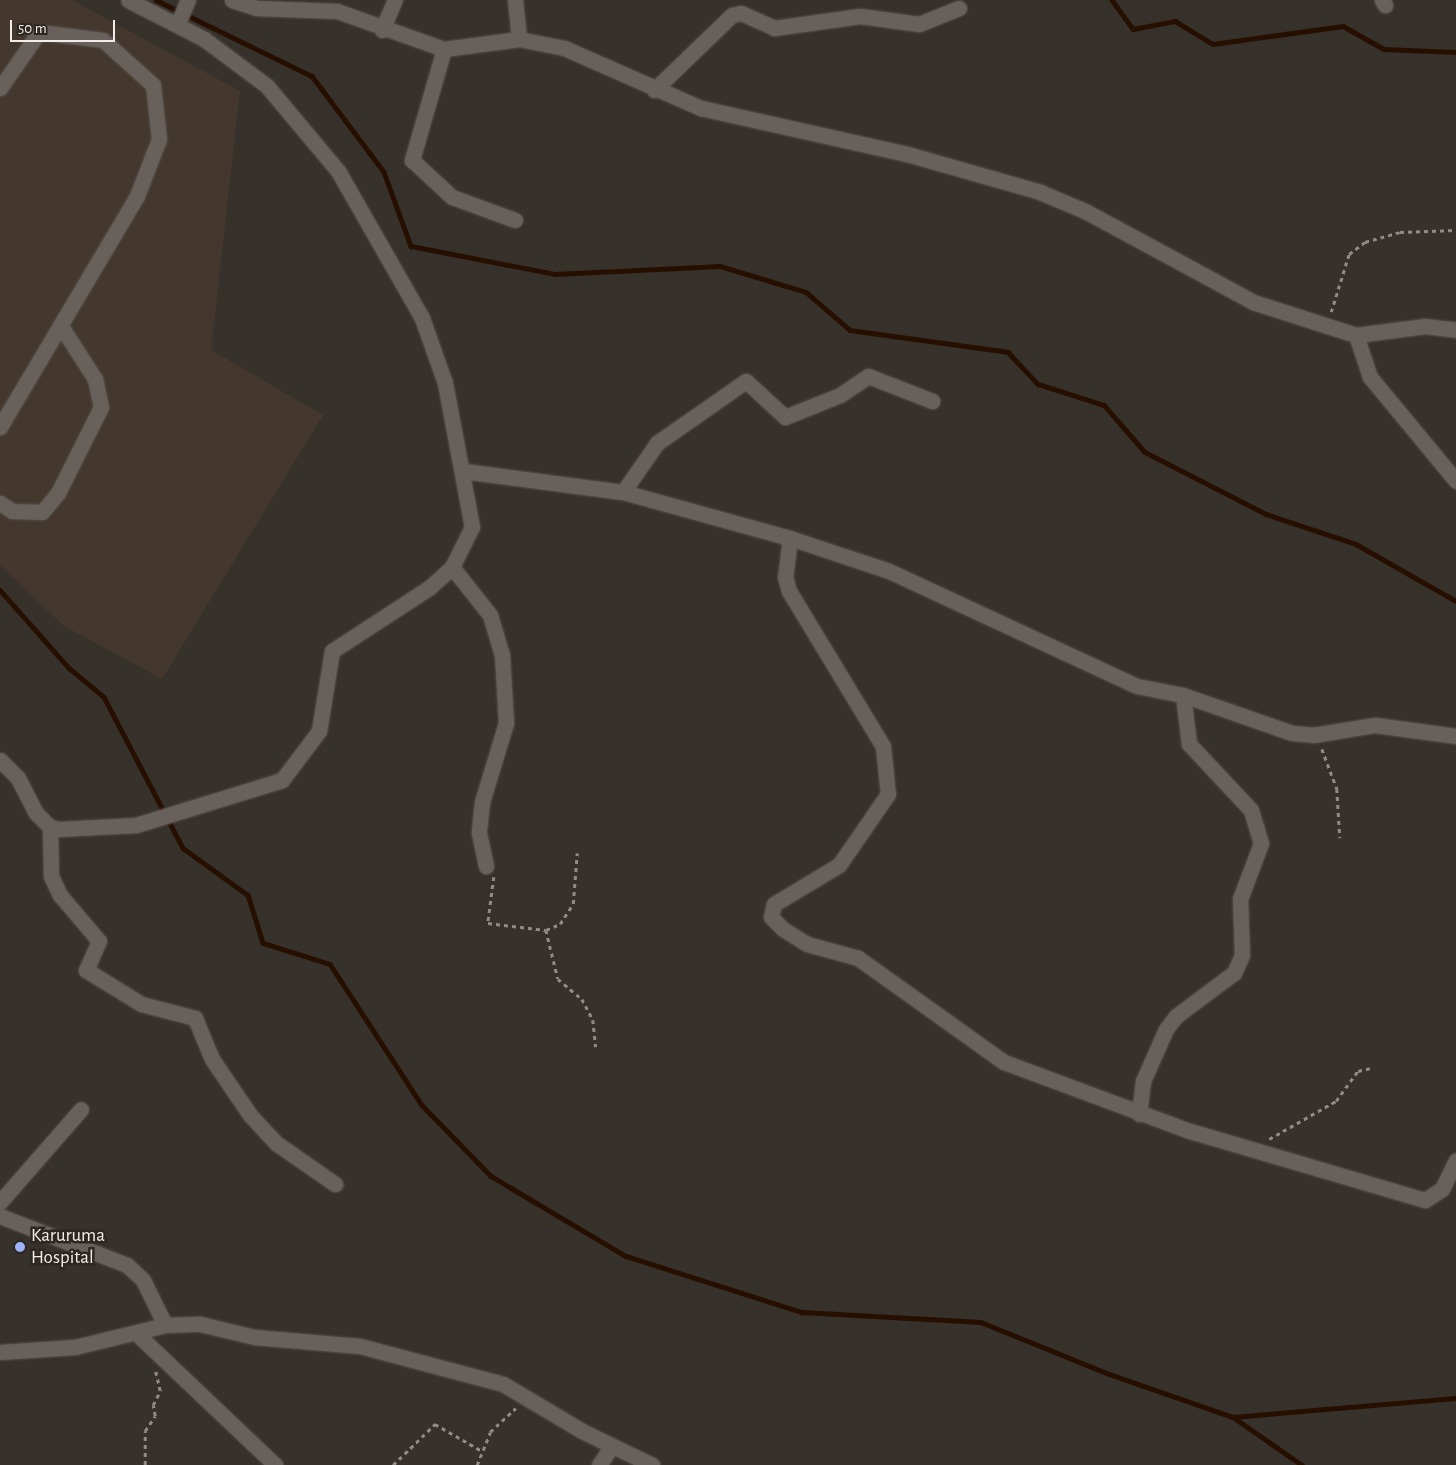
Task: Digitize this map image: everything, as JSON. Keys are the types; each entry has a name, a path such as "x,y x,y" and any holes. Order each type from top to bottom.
{"street":[{"path":"50,827 136,826 282,780 319,731 332,651 430,587 452,568 472,527 445,383 422,318 338,170 267,86 178,23 128,0"},
{"path":"178,23 188,0"},
{"path":"232,0 327,10 382,30 444,49 519,40 564,48 654,90 740,119 907,154 1040,192 1085,211 1245,298 1329,328 1356,335 1377,336 1425,326 1456,330"},
{"path":"382,30 395,0"},
{"path":"515,0 519,40"},
{"path":"654,90 732,15 741,13 774,28 860,16 919,24 959,8"},
{"path":"0,88 39,32 103,40 153,85 159,139 137,196 0,427"},
{"path":"444,49 412,160 452,197 515,220"},
{"path":"0,502 12,511 42,512 58,493 101,407 95,380 61,326"},
{"path":"1356,335 1370,377 1456,481"},
{"path":"623,492 657,443 746,381 785,417 840,395 868,376 932,401"},
{"path":"463,471 623,492 790,538 889,571 1137,686 1183,695 1272,727 1314,734 1375,725 1456,736"},
{"path":"790,538 785,577 789,591 883,746 888,794 839,865 774,904 771,917 807,944 858,958 1004,1062 1139,1114 1425,1200 1442,1189 1456,1160"},
{"path":"452,568 490,615 502,655 506,723 482,802 478,834 486,866"},
{"path":"1139,1114 1143,1082 1166,1029 1176,1016 1234,973 1242,956 1240,899 1261,843 1251,810 1189,744 1183,695"},
{"path":"0,760 18,778 36,813 50,827 51,876 60,895 99,941 86,970 141,1004 195,1018 212,1059 250,1115 276,1143 335,1184"},
{"path":"0,1202 81,1109"},
{"path":"0,1216 127,1265 143,1280 165,1325"},
{"path":"0,1352 74,1347 136,1334 165,1325 200,1324 274,1340 360,1346 477,1376 525,1397 612,1446 652,1465"},
{"path":"136,1334 275,1465"},
{"path":"599,1465 612,1446"}],"path":[{"path":"1329,328 1341,273 1349,254 1365,242 1400,232 1456,230"},
{"path":"1314,734 1337,789 1340,838"},
{"path":"486,866 495,877 488,922 546,930 560,924 573,904 577,853"},
{"path":"546,930 558,979 582,1000 593,1020 596,1047"},
{"path":"1254,1150 1287,1125 1336,1101 1358,1071 1371,1068"},
{"path":"145,1465 145,1431 155,1416 153,1405 160,1391 157,1354"},
{"path":"477,1465 490,1432 525,1397"},
{"path":"393,1465 435,1424 482,1451"}],"shaded area":[{"path":"0,0 72,0 240,91 211,350 323,415 162,679 64,626 0,565"}],"waterway":[{"path":"156,0 312,76 384,172 411,246 555,274 720,266 806,292 850,330 1008,352 1038,384 1104,405 1145,452 1266,514 1356,544 1456,601"},
{"path":"1112,0 1133,29 1175,21 1213,44 1343,26 1384,49 1456,52"},
{"path":"0,590 69,668 104,697 183,848 248,895 263,943 330,964 422,1105 491,1176 626,1256 802,1312 981,1322 1109,1374 1233,1417 1302,1465"},
{"path":"1233,1417 1456,1398"}],"place":[{"name":"Karuruma Hospital","path":"20,1247"}]}
